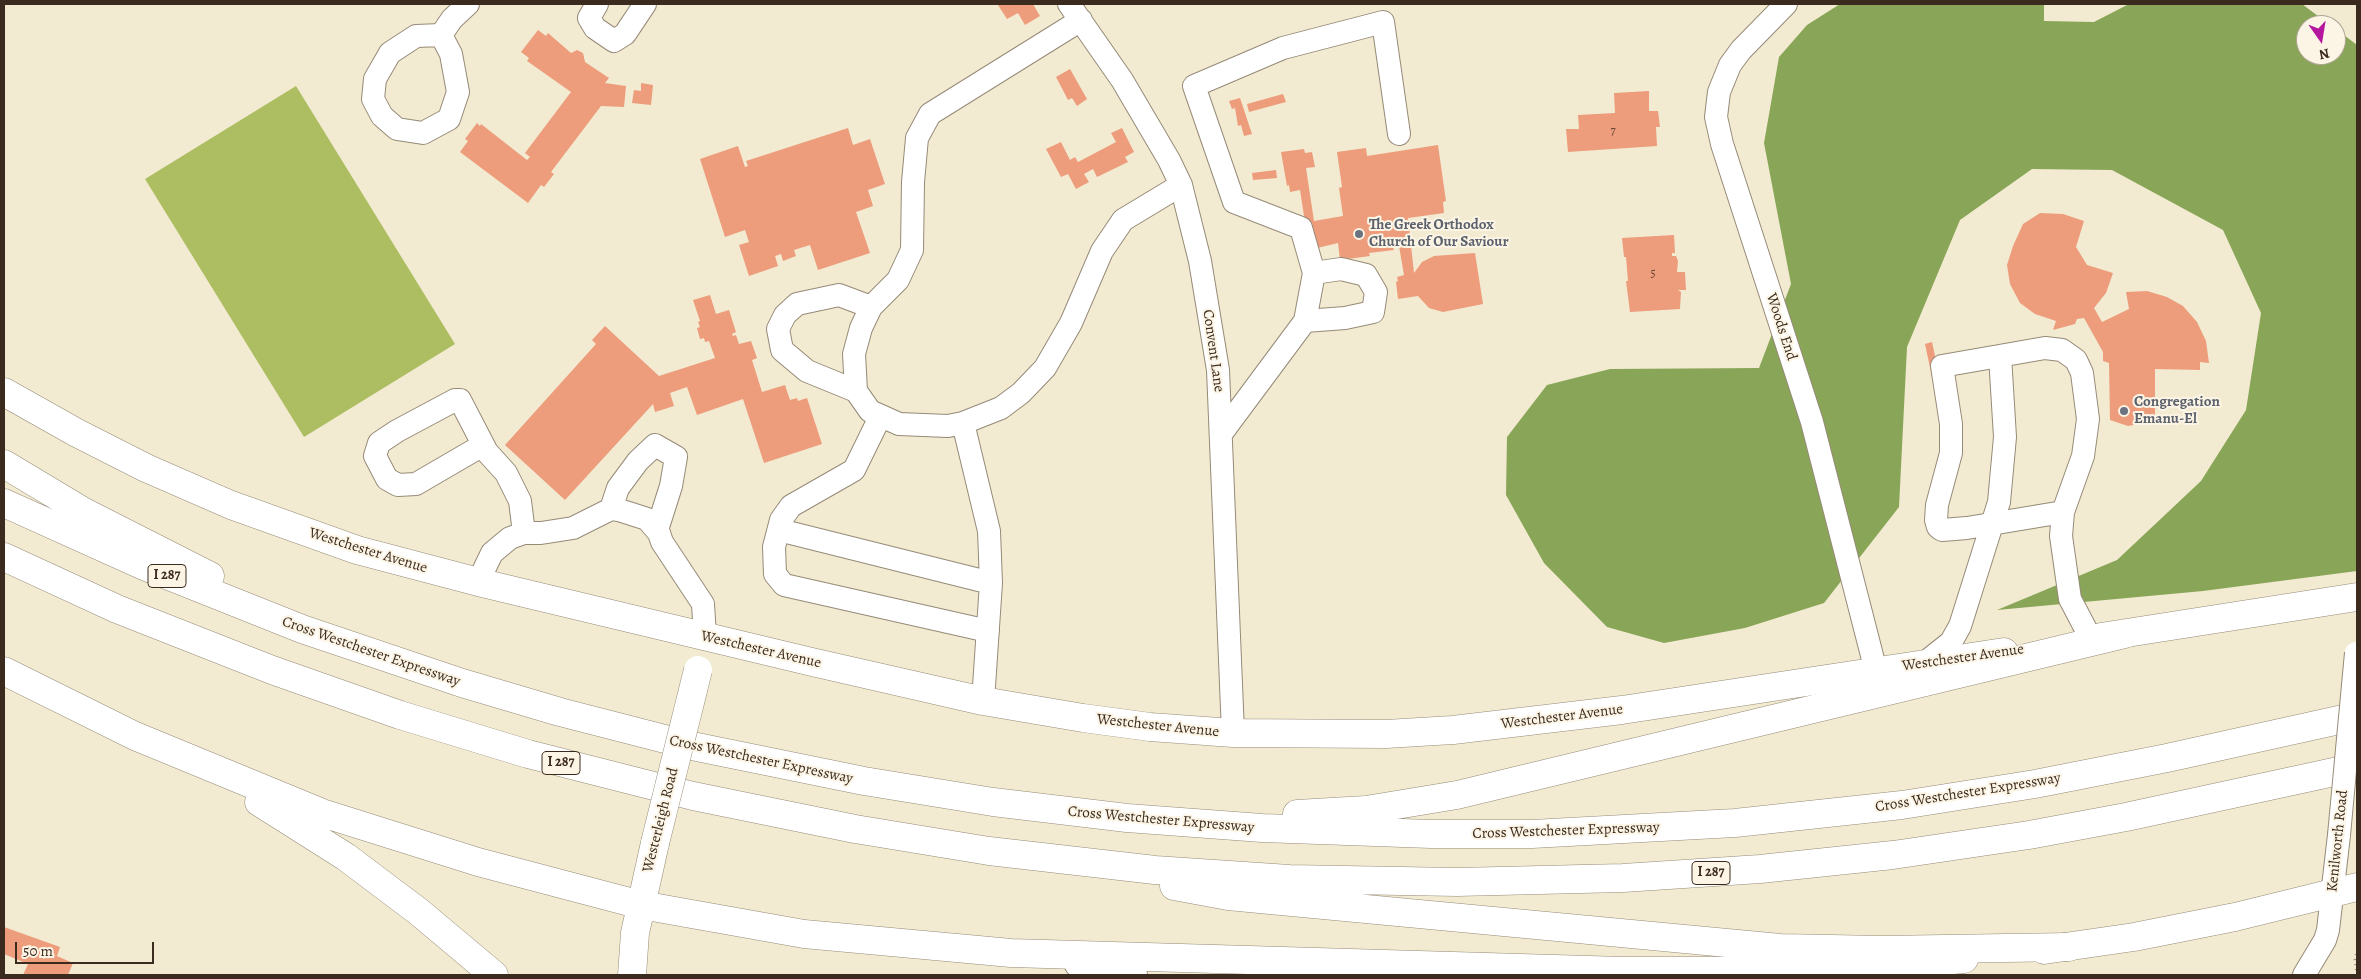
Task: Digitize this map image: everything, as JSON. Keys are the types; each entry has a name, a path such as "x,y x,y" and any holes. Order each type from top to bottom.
{"main road":[{"name":"Westchester Avenue","path":"4,392 77,434 146,468 231,505 357,550 478,582 983,701 1150,727 1233,733 1386,734 1482,727 1622,710 2357,598"},
{"path":"4,464 84,512 333,640"},
{"name":"Cross Westchester Expressway","path":"4,503 175,579 333,640 495,694 684,744 895,787 1002,803 1127,818 1262,828 1430,834 1532,834 1735,823 1894,806 2035,784 2167,758 2357,716"},
{"name":"I 287","path":"4,557 86,595 272,670 408,717 528,754 651,786 758,810 923,841 1056,859 1188,872 1363,882 1524,882 1691,875 1853,860 1994,841 2126,817 2357,766"},
{"path":"4,565 86,595"},
{"path":"1127,818 1335,812 1428,801 2125,634"},
{"name":"Westerleigh Road","path":"631,975 635,933 641,905 705,636"},
{"path":"4,671 135,736 322,813 412,842 641,905 804,934 1011,953 1623,972 1763,972 1902,966 2069,948 2235,917 2345,890"},
{"path":"192,760 346,856 419,912 494,975"},
{"path":"1056,859 1157,883 1228,896 1709,942 1827,950 2069,948"}],"street":[{"path":"441,35 452,19 468,4"},
{"path":"597,4 589,18 595,28 614,41 625,34 645,4"},
{"name":"Woods End","path":"1786,4 1741,50 1730,65 1719,92 1716,117 1722,144 1812,422 1876,671"},
{"path":"856,391 854,354 861,328 872,307 898,280 912,250 917,138 930,114 1075,12"},
{"name":"Convent Lane","path":"1075,12 1122,80 1169,160 1181,186 1200,261 1218,370 1233,733"},
{"path":"1221,434 1305,321 1314,273 1300,228 1234,202 1194,86 1283,48 1383,22 1399,134"},
{"path":"441,35 451,54 458,92 449,119 423,132 397,129 382,116 373,99 375,79 390,54 416,36 441,35"},
{"path":"872,307 839,295 797,304 785,315 778,329 782,350 807,370 856,391 870,411 880,417 899,424 919,426 948,426 963,423 1001,408 1021,393 1045,368 1071,323 1102,251 1123,220 1181,186"},
{"path":"1305,321 1345,318 1372,312 1376,292 1366,275 1341,269 1314,273"},
{"path":"2063,512 1950,530 1942,530 1938,527 1936,520 1937,505 1950,453 1951,424 1942,366 2045,348 2062,350 2076,360 2082,373 2088,419 2083,456 2063,512 2061,536 2064,570 2070,599 2091,639"},
{"path":"1922,665 1951,642 1960,626 1999,502 2005,437 2000,356"},
{"path":"483,445 416,484 398,485 387,479 375,456 379,443 396,431 455,400 460,400 483,445 506,473 520,502 524,533"},
{"path":"880,417 854,470 791,506 781,520 774,547 775,574 784,585 988,631"},
{"path":"963,423 989,532 991,583 983,701"},
{"path":"611,509 618,488 638,461 655,445 676,457 671,486 657,530"},
{"path":"478,582 492,552 510,538 524,533 542,533 573,528 611,509 646,519 657,530 662,542 703,604 705,636"},
{"path":"778,530 991,583"},
{"name":"Kenilworth Road","path":"2307,974 2325,940 2345,890 2339,835 2356,646"},
{"path":"4,686 52,696"},
{"path":"1011,953 1136,975"}],"path":[{"path":"2357,952 2355,958 2357,975"}],"green space":[{"path":"1840,4 2044,4 2044,21 2094,22 2129,4 2302,4 2317,15 2296,15 2296,65 2346,65 2346,37 2357,45 2357,571 2203,591 1997,610 2117,560 2201,481 2246,410 2261,313 2223,230 2112,170 2032,169 1960,220 1907,347 1899,507 1824,603 1745,628 1664,643 1607,627 1544,563 1506,495 1507,437 1547,385 1610,369 1759,368 1791,284 1764,143 1779,57 1807,25"},
{"path":"296,86 455,344 304,437 145,179"}],"building":[{"path":"1033,4 1040,16 1025,25 1018,13 1007,19 998,5"},
{"path":"538,30 546,36 548,33 571,53 577,50 583,53 585,62 609,78 605,83 626,86 624,107 601,106 551,172 554,174 544,187 541,185 528,203 460,152 468,141 465,139 477,123 480,126 481,124 527,160 530,157 525,153 571,92 527,61 529,58 521,52"},
{"path":"1070,69 1087,99 1077,106 1072,98 1068,100 1056,77"},
{"path":"641,83 653,85 651,105 632,103 634,90 641,91"},
{"path":"1649,91 1649,111 1658,111 1660,127 1656,127 1657,146 1568,152 1566,129 1579,129 1578,115 1615,113 1614,93"},
{"path":"1283,94 1286,102 1249,112 1247,104"},
{"path":"1240,98 1252,134 1244,136 1241,125 1238,126 1235,108 1232,109 1229,101"},
{"path":"848,128 853,145 870,139 885,184 868,190 873,206 856,212 870,253 818,270 810,245 794,250 796,256 783,261 781,254 775,256 778,266 749,276 739,245 749,242 745,230 725,237 700,159 738,146 745,167 748,166 746,161"},
{"path":"1122,128 1134,152 1125,157 1128,162 1097,177 1093,169 1084,174 1089,182 1076,189 1068,174 1061,177 1046,149 1061,142 1070,160 1075,157 1078,162 1116,142 1111,133"},
{"name":"The Greek Orthodox Church of Our Saviour","path":"1438,145 1446,201 1443,202 1444,213 1408,218 1414,273 1422,262 1434,256 1475,253 1483,304 1443,312 1429,308 1418,296 1398,299 1397,277 1404,275 1399,246 1393,247 1394,250 1369,253 1370,256 1340,260 1338,243 1313,249 1308,242 1300,190 1290,192 1289,185 1287,186 1281,152 1304,149 1305,153 1312,152 1315,167 1306,168 1314,221 1343,216 1339,188 1342,187 1337,152 1366,148 1367,156"},
{"path":"1276,170 1277,178 1253,180 1252,173"},
{"path":"2040,213 2063,214 2084,221 2076,247 2087,265 2113,273 2106,293 2094,308 2102,322 2129,309 2126,292 2147,291 2167,297 2183,306 2197,322 2206,341 2209,363 2200,362 2200,370 2155,369 2155,421 2128,426 2110,420 2109,363 2103,361 2103,352 2084,318 2077,319 2075,324 2053,330 2056,321 2035,314 2020,303 2010,284 2007,265 2023,224"},
{"path":"1674,235 1675,253 1672,253 1672,256 1676,256 1678,261 1677,272 1685,272 1686,290 1678,290 1681,292 1680,309 1630,312 1626,281 1628,281 1626,257 1624,257 1622,238"},
{"path":"710,295 716,314 729,310 736,332 732,334 733,336 736,335 739,344 751,341 757,358 752,360 762,392 785,385 790,400 797,398 798,401 807,398 822,444 764,463 743,399 697,415 687,387 670,393 674,406 655,412 653,404 565,500 505,445 596,344 592,340 605,326 659,376 715,358 709,341 705,342 704,338 700,339 697,328 700,327 698,322 700,321 693,300"},
{"path":"1932,342 1939,375 1932,377 1925,344"},
{"path":"4,927 60,947 57,956 73,963 68,975 23,975 28,964 4,954"}],"place":[{"name":"The Greek Orthodox Church of Our Saviour","path":"1359,234"},
{"name":"Congregation Emanu-El","path":"2124,411"}]}
